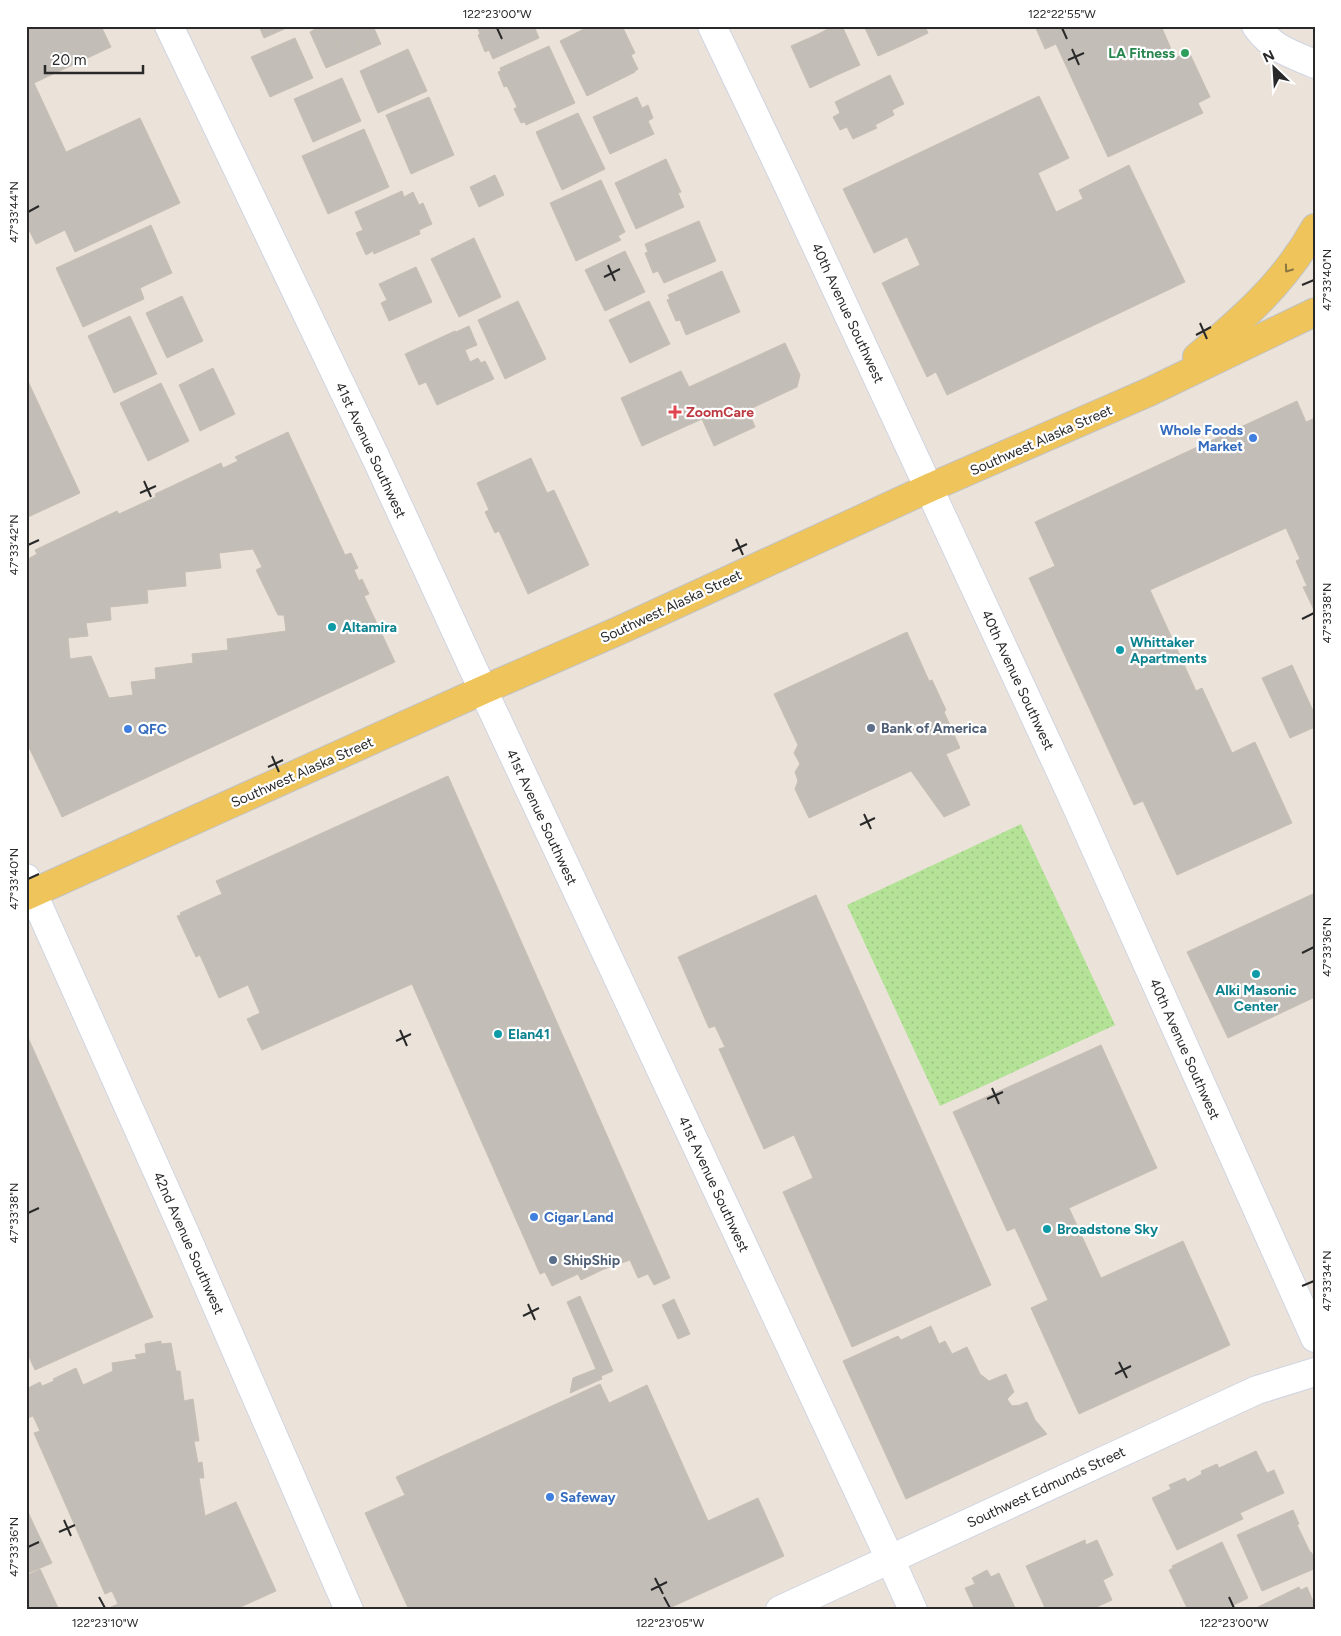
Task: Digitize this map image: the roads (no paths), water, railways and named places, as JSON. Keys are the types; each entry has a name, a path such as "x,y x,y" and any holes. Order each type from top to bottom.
{"main road":[{"path":"1149,392 1187,366 1242,320 1280,280 1315,228"},
{"name":"Southwest Alaska Street","path":"28,889 618,631 929,488 1149,392 1315,312"}],"street":[{"name":"41st Avenue Southwest","path":"169,26 376,458 482,690 913,1610"},
{"name":"40th Avenue Southwest","path":"712,26 1072,794 1315,1338"},
{"path":"1256,26 1265,38 1281,50 1315,64"},
{"name":"42nd Avenue Southwest","path":"28,889 184,1231 349,1610"},
{"name":"Southwest Edmunds Street","path":"780,1610 1257,1390 1315,1372"}],"place":[{"name":"LA Fitness","path":"1185,53"},
{"name":"ZoomCare","path":"675,412"},
{"name":"Whole Foods Market","path":"1253,438"},
{"name":"Altamira","path":"332,627"},
{"name":"Whittaker Apartments","path":"1120,650"},
{"name":"Bank of America","path":"871,728"},
{"name":"QFC","path":"128,729"},
{"name":"Alki Masonic Center","path":"1256,974"},
{"name":"Elan41","path":"498,1034"},
{"name":"Cigar Land","path":"534,1217"},
{"name":"Broadstone Sky","path":"1047,1229"},
{"name":"ShipShip","path":"553,1260"},
{"name":"Safeway","path":"550,1497"}]}
